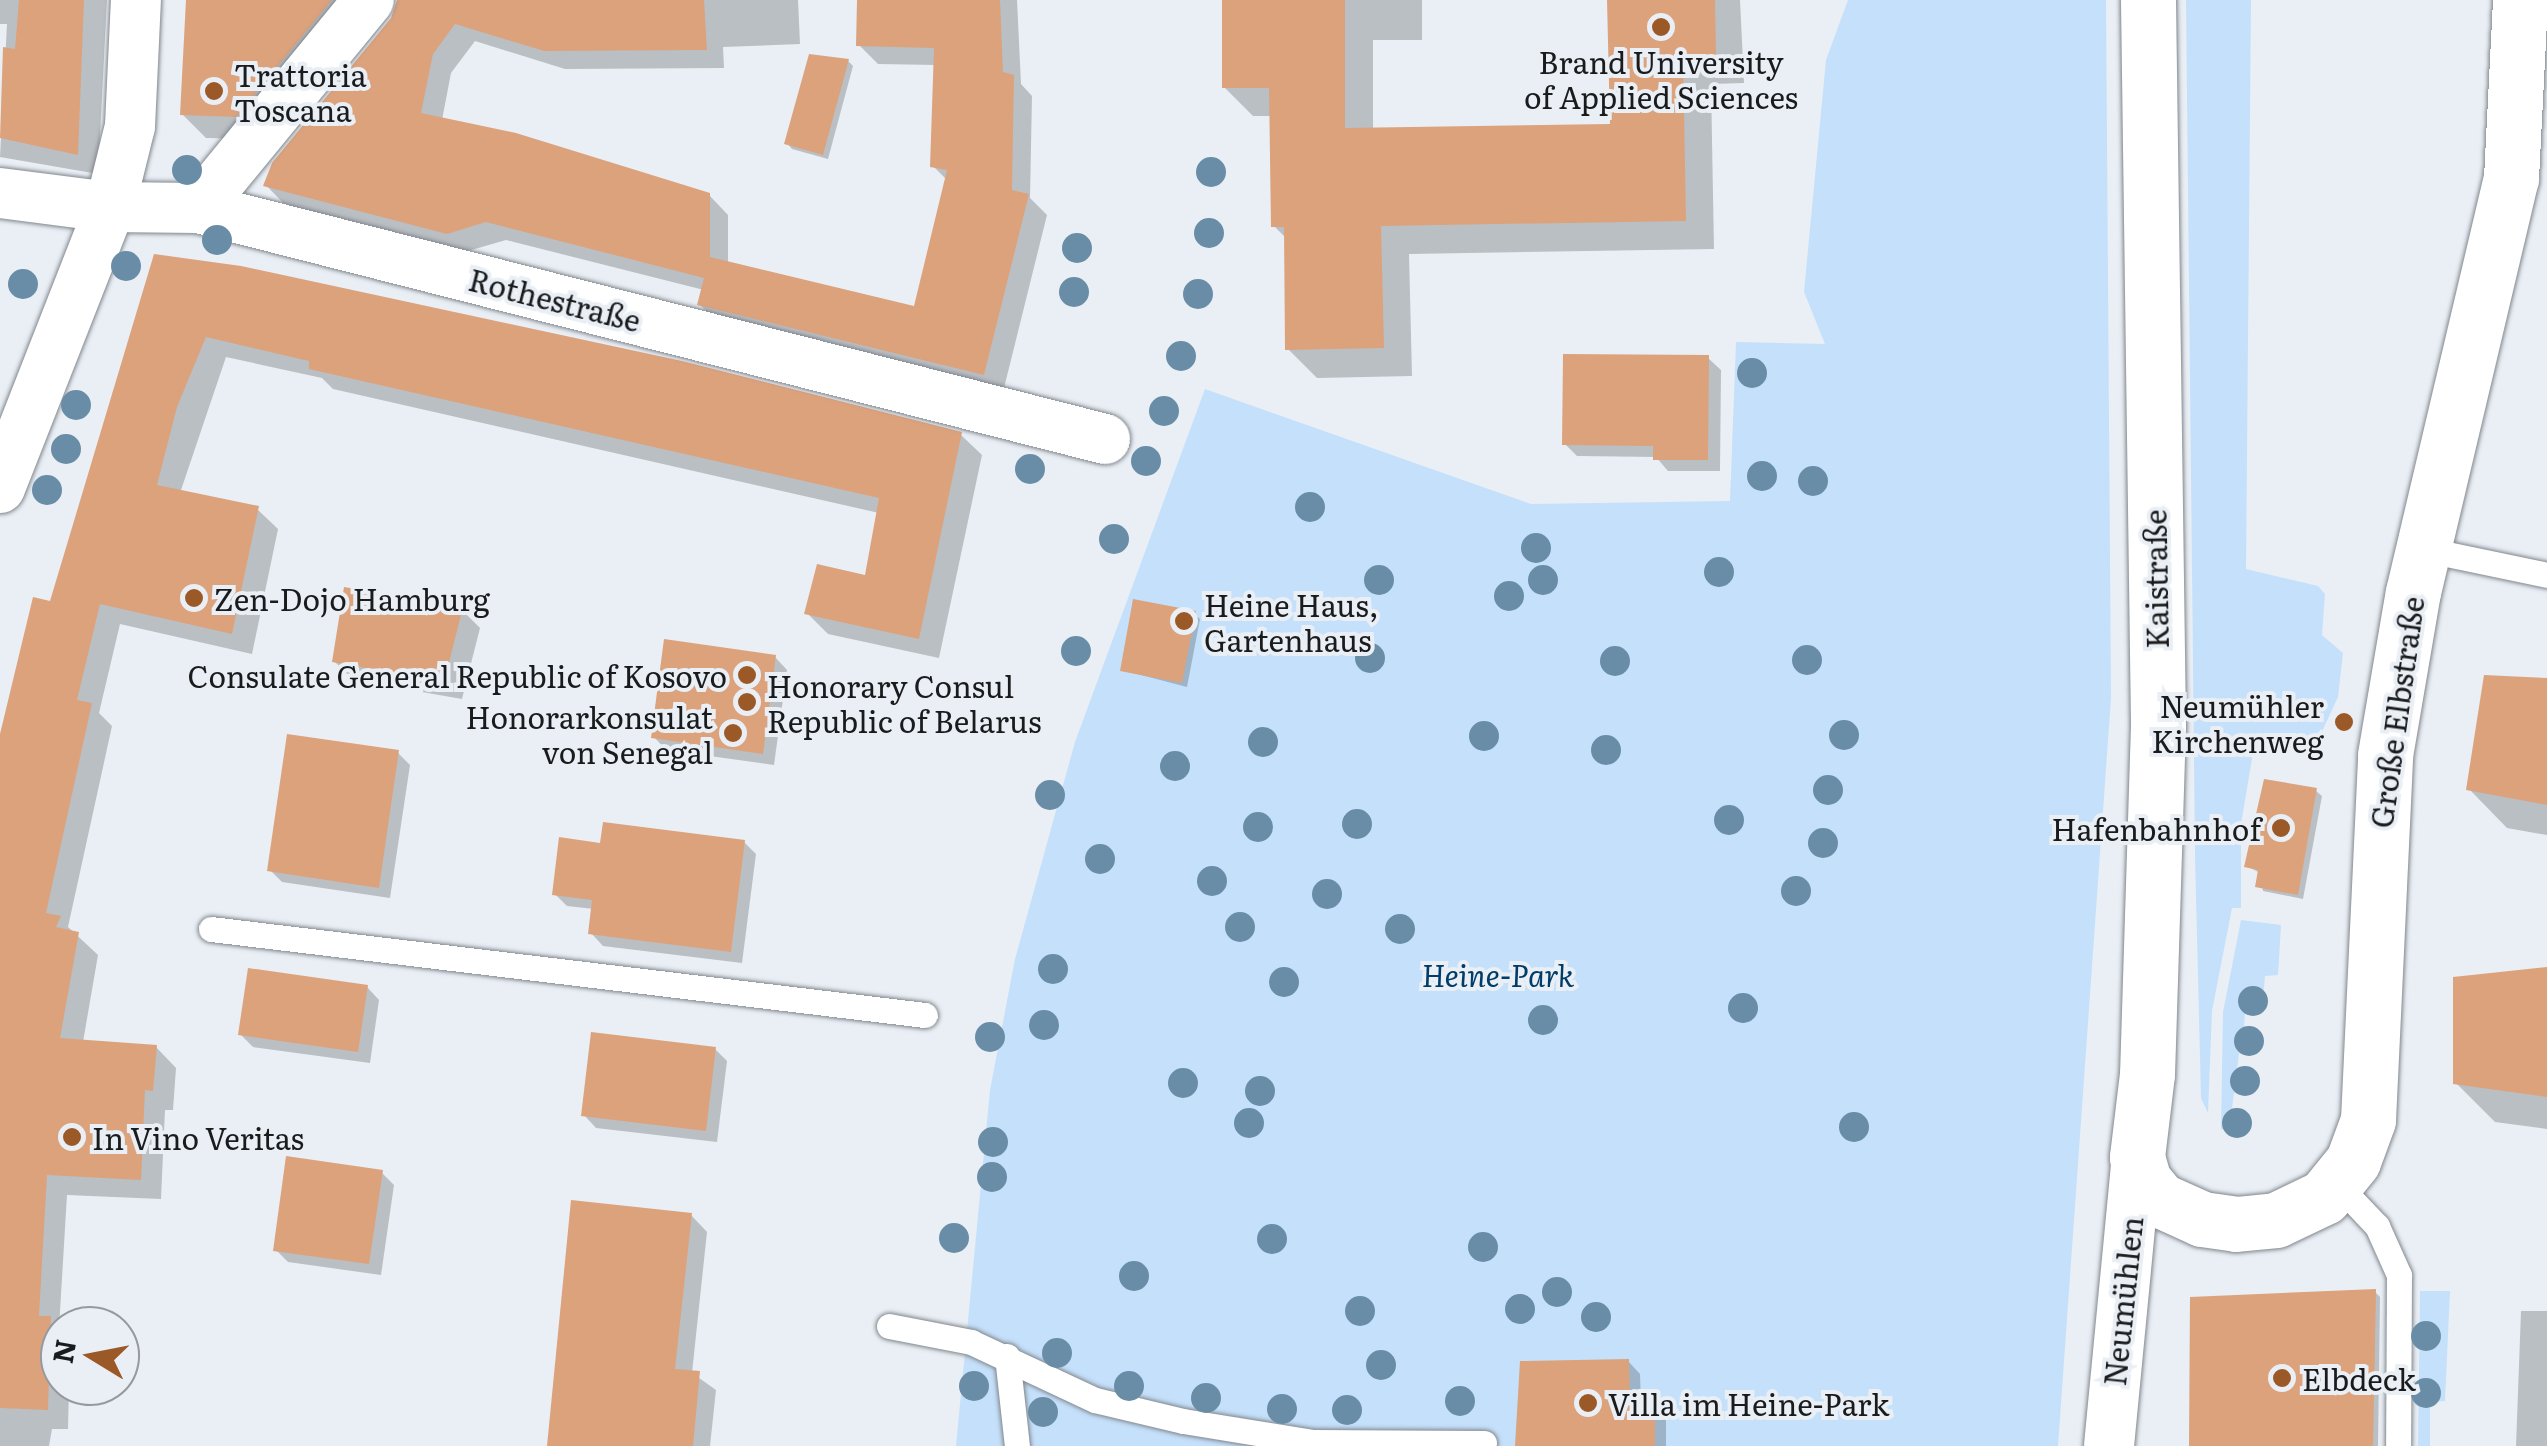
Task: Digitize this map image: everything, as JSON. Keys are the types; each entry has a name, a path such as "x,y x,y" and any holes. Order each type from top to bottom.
{"street":[{"path":"0,488 110,207 130,126 136,0"},
{"path":"198,208 369,0"},
{"name":"Kaistraße","path":"2137,1157 2147,1074 2158,725 2148,0"},
{"name":"Große Elbstraße","path":"2338,1185 2364,1134 2371,1100 2385,755 2423,549 2516,148 2520,0"},
{"name":"Rothestraße","path":"0,194 110,207 198,208 1105,440"},
{"path":"2137,1157 2144,1181 2160,1200 2218,1223 2276,1220 2338,1185"},
{"name":"Neumühlen","path":"2109,1446 2137,1157"}],"lane":[{"path":"2423,549 2547,575"},
{"path":"211,929 926,1014"},
{"path":"2338,1185 2377,1226 2399,1275 2398,1446"},
{"path":"889,1326 936,1332 1007,1356 1094,1400 1214,1427 1313,1442 1484,1443"},
{"path":"1007,1356 1017,1446"}],"green space":[{"name":"Heine-Park","path":"1848,0 2106,0 2111,698 2058,1446 956,1446 990,1090 1015,959 1075,742 1205,389 1531,504 1730,501 1736,342 1825,344 1804,292 1826,60"},
{"path":"2186,0 2251,0 2246,569 2318,586 2325,594 2322,635 2343,653 2338,697 2313,751 2255,741 2241,824 2241,908 2232,908 2212,1011 2208,1113 2201,1098 2195,856"},
{"path":"2241,920 2281,925 2278,975 2265,976 2262,1009 2245,1011 2244,1028 2259,1032 2257,1052 2239,1053 2237,1070 2252,1076 2247,1094 2234,1093 2232,1108 2250,1114 2243,1131 2221,1129 2223,1012"},
{"path":"2420,1291 2450,1291 2445,1401 2430,1402 2430,1446 2418,1446"}],"building":[{"path":"19,0 84,0 78,155 0,138 3,47 15,49"},
{"path":"186,0 332,0 236,117 180,115"},
{"path":"397,0 704,0 707,50 544,51 455,24 433,54 421,113 516,133 710,193 710,257 914,306 947,170 930,167 934,48 856,46 857,0 1000,0 1003,72 1014,75 1012,190 1029,194 984,375 697,305 704,278 486,222 447,234 263,186 272,163 391,18"},
{"path":"1222,0 1345,0 1345,128 1610,124 1607,0 1715,0 1716,55 1683,55 1686,221 1381,226 1384,348 1285,350 1284,227 1271,227 1269,88 1222,88"},
{"path":"809,54 849,59 823,155 784,144"},
{"path":"154,254 241,266 682,361 962,432 919,639 804,614 817,564 865,575 879,498 309,369 309,361 206,337 177,407 157,485 259,506 232,634 100,604 77,700 92,703 46,913 61,916 56,927 79,932 60,1038 157,1045 153,1091 145,1090 141,1180 47,1175 39,1316 40,1406 48,1406 48,1410 0,1408 0,734 33,597 50,601"},
{"path":"1563,354 1709,355 1708,460 1653,460 1653,446 1562,445"},
{"path":"344,587 463,607 444,682 332,662"},
{"path":"1133,599 1196,611 1182,683 1120,671"},
{"path":"664,639 776,655 763,754 651,738"},
{"path":"2484,675 2547,678 2547,805 2466,790"},
{"path":"287,734 399,750 379,888 267,871"},
{"name":"Hafenbahnhof","path":"2264,779 2317,788 2298,895 2255,887 2258,870 2244,867"},
{"path":"603,822 745,840 731,952 588,934 592,900 552,895 559,837 600,843"},
{"path":"2547,967 2547,1097 2453,1084 2453,977"},
{"path":"248,968 368,985 358,1052 238,1035"},
{"path":"591,1032 716,1047 706,1131 581,1116"},
{"path":"286,1156 383,1170 369,1264 273,1251"},
{"path":"571,1200 692,1213 675,1369 700,1371 693,1446 547,1446"},
{"name":"Elbdeck","path":"2376,1289 2373,1446 2189,1446 2190,1297"},
{"name":"Villa im Heine-Park","path":"1629,1359 1630,1401 1655,1401 1655,1446 1515,1446 1520,1361"}],"place":[{"name":"Brand University of Applied Sciences","path":"1661,27"},
{"name":"Trattoria Toscana","path":"214,91"},
{"name":"Zen-Dojo Hamburg","path":"194,598"},
{"name":"Heine Haus, Gartenhaus","path":"1184,621"},
{"name":"Consulate General Republic of Kosovo","path":"747,675"},
{"name":"Honorary Consul Republic of Belarus","path":"747,702"},
{"name":"Neumühler Kirchenweg","path":"2344,722"},
{"name":"Honorarkonsulat von Senegal","path":"733,733"},
{"name":"Hafenbahnhof","path":"2281,828"},
{"name":"In Vino Veritas","path":"72,1137"},
{"name":"Elbdeck","path":"2282,1378"},
{"name":"Villa im Heine-Park","path":"1588,1403"}]}
